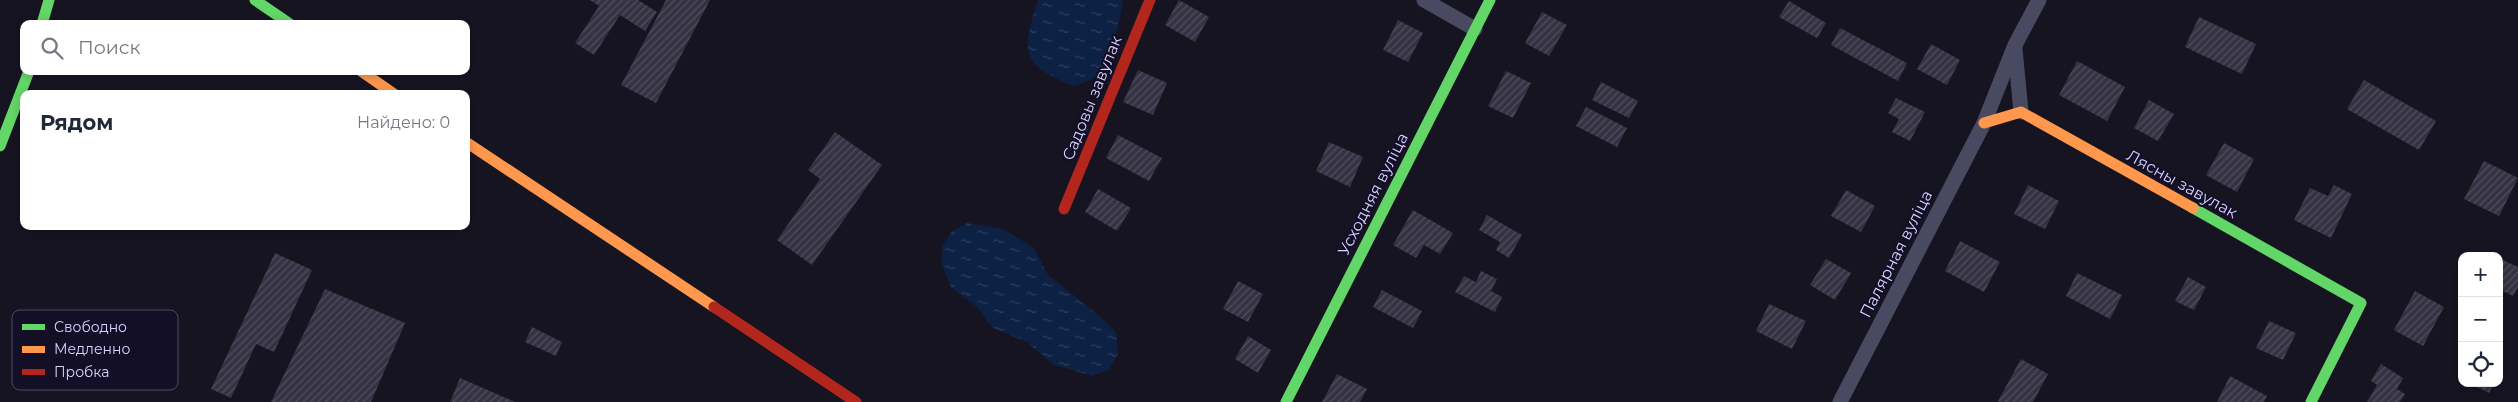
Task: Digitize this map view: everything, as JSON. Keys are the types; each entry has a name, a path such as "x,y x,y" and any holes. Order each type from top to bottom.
{"street":[{"path":"43,20 49,0"},
{"path":"255,0 284,20"},
{"name":"Садовы завулак","path":"1064,209 1150,0"},
{"path":"1424,0 1475,29"},
{"name":"Усходняя вуліца","path":"1286,402 1490,0"},
{"name":"Палярная вуліца","path":"1840,402 1984,123 2015,45 2039,0"},
{"path":"1984,123 2021,112 2015,45"},
{"path":"22,90 27,75"},
{"path":"367,75 388,90"},
{"path":"0,146 20,94"},
{"name":"Лясны завулак","path":"2021,112 2361,303 2311,402"},
{"path":"470,145 856,402"}],"water":[{"path":"1038,0 1123,0 1114,43 1104,65 1092,79 1074,86 1043,71 1034,63 1029,54 1028,44 1029,32"},
{"path":"967,223 1003,229 1034,248 1048,275 1096,313 1116,332 1118,354 1108,370 1092,376 1052,364 1027,342 993,328 977,307 951,287 941,262 943,245 952,231"}],"building":[{"path":"590,0 638,0 657,12 645,31 620,15 594,55 575,43 599,6"},
{"path":"666,0 710,0 656,103 621,85"},
{"path":"1179,0 1209,17 1195,42 1165,25"},
{"path":"1789,1 1826,23 1817,38 1779,17"},
{"path":"1542,12 1567,25 1549,56 1525,43"},
{"path":"2199,17 2256,44 2242,74 2185,47"},
{"path":"1398,20 1423,33 1408,62 1383,50"},
{"path":"1840,28 1907,63 1898,81 1831,45"},
{"path":"1931,44 1960,60 1947,85 1917,69"},
{"path":"2077,61 2125,87 2107,121 2059,95"},
{"path":"1138,70 1167,83 1153,115 1123,102"},
{"path":"1506,71 1531,83 1513,118 1488,106"},
{"path":"2364,80 2436,121 2419,150 2347,109"},
{"path":"1601,82 1638,101 1629,118 1592,100"},
{"path":"1896,98 1925,112 1910,141 1892,132 1899,119 1888,113"},
{"path":"2149,100 2174,114 2158,141 2134,128"},
{"path":"1586,107 1627,128 1617,147 1576,126"},
{"path":"835,132 882,165 812,265 777,240 820,179 808,170"},
{"path":"1118,135 1162,158 1149,181 1106,158"},
{"path":"1329,142 1363,157 1350,187 1316,171"},
{"path":"2224,143 2254,159 2237,192 2206,175"},
{"path":"2484,161 2518,178 2499,216 2464,199"},
{"path":"2028,185 2059,201 2045,229 2014,214"},
{"path":"2334,185 2352,194 2331,238 2294,220 2310,188 2328,196"},
{"path":"1098,189 1131,208 1117,231 1085,212"},
{"path":"1846,190 1875,206 1861,232 1831,216"},
{"path":"1413,210 1453,233 1440,254 1424,245 1416,258 1393,245"},
{"path":"1487,215 1522,235 1509,258 1496,250 1500,242 1479,230"},
{"path":"1960,241 2000,262 1984,292 1945,271"},
{"path":"275,253 312,270 274,352 256,344 231,398 211,389"},
{"path":"1826,259 1851,273 1835,300 1810,285"},
{"path":"2503,260 2518,267 2518,287 2513,296 2503,291"},
{"path":"1481,271 1497,279 1491,291 1502,297 1495,312 1455,292 1464,276 1476,282"},
{"path":"2077,273 2122,295 2110,319 2066,296"},
{"path":"2188,277 2206,287 2194,310 2175,301"},
{"path":"1238,281 1263,294 1248,322 1223,309"},
{"path":"325,289 405,323 371,402 271,402"},
{"path":"1382,290 1422,311 1413,328 1373,307"},
{"path":"2415,291 2444,307 2423,346 2394,330"},
{"path":"1769,304 1806,321 1792,349 1756,331"},
{"path":"2269,321 2296,333 2283,360 2256,348"},
{"path":"532,327 562,342 556,356 525,342"},
{"path":"1248,336 1271,350 1258,373 1235,359"},
{"path":"2021,359 2048,374 2033,402 1998,401"},
{"path":"2381,364 2403,378 2397,389 2405,394 2400,402 2367,402 2377,385 2371,381"},
{"path":"1337,374 1367,389 1360,402 1322,402"},
{"path":"2230,376 2267,396 2264,402 2217,402"},
{"path":"460,378 515,402 450,402"},
{"path":"2477,387 2492,387 2489,393"}],"traffic: fast":[{"path":"43,20 49,0"},
{"path":"255,0 284,20"},
{"path":"1286,402 1490,0"},
{"path":"22,90 27,75"},
{"path":"0,146 20,94"},
{"path":"2193,208 2361,303 2311,402"}],"traffic: slow":[{"path":"367,75 388,90"},
{"path":"1984,123 2021,112 2193,208"},
{"path":"470,145 714,307"}],"traffic: jam":[{"path":"1064,209 1150,0"},
{"path":"714,307 856,402"}]}
